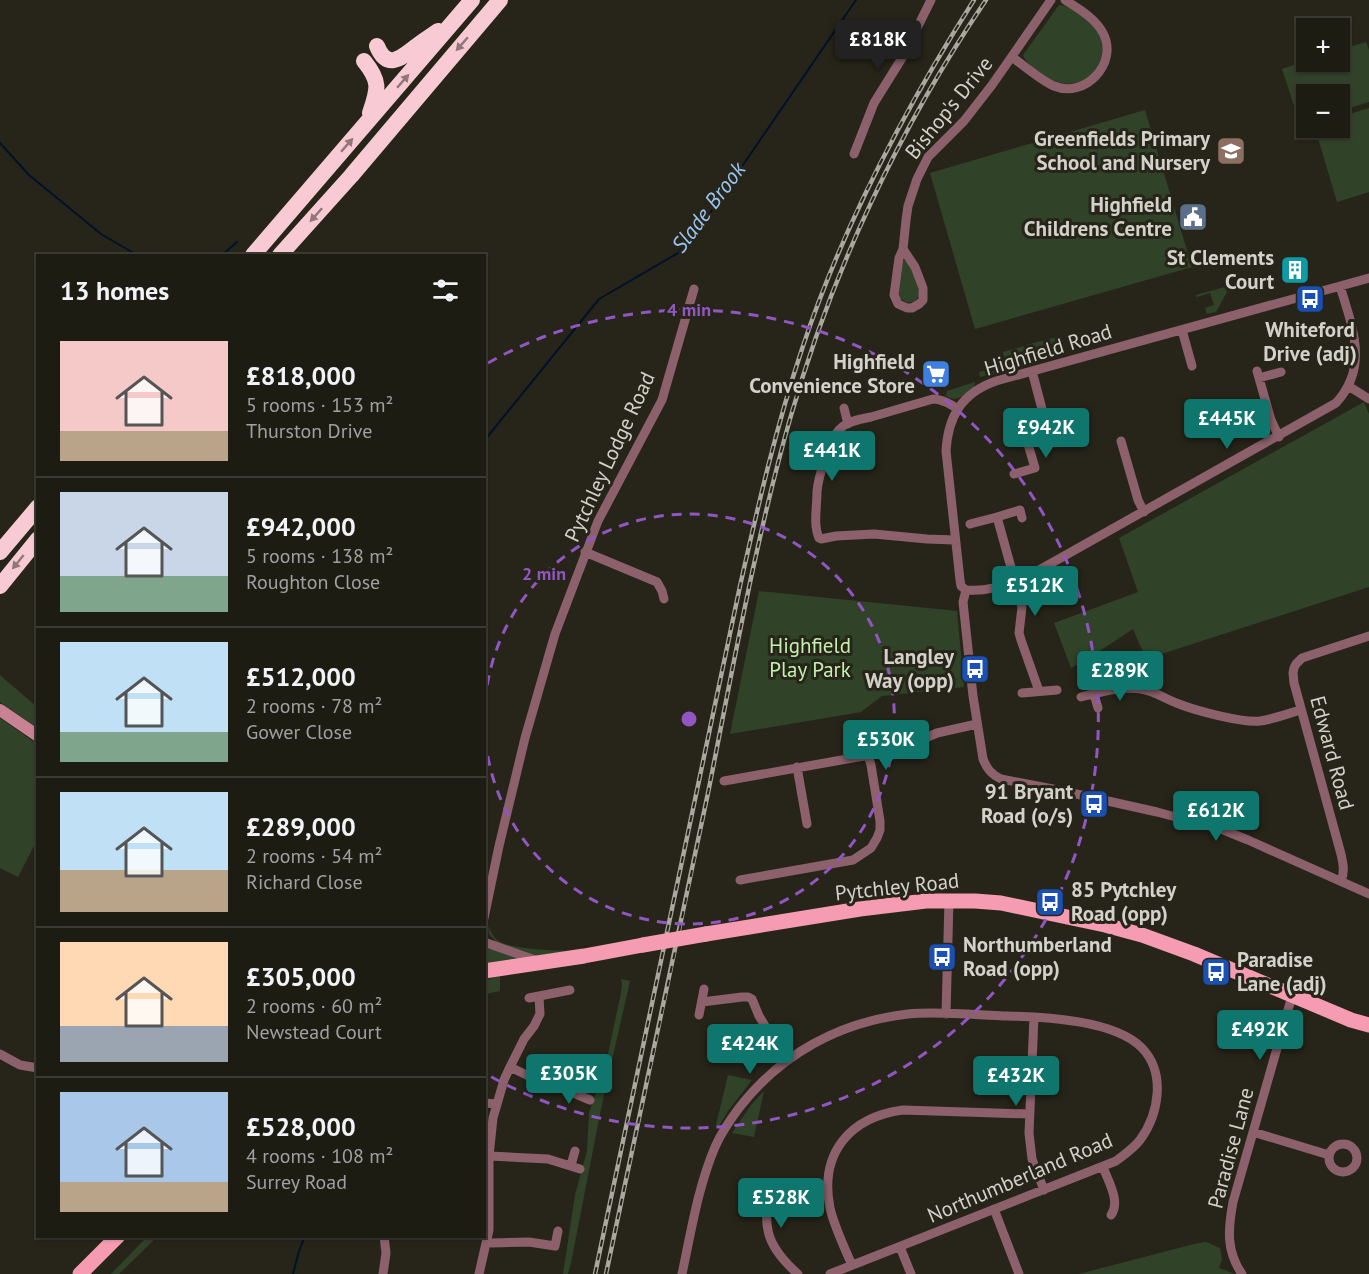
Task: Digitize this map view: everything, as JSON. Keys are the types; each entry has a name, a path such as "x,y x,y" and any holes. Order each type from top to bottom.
{"highway":[{"path":"254,254 472,0"},
{"path":"281,254 351,176 500,0"},
{"path":"377,46 380,54 387,59 397,60 405,57 417,45 456,19"},
{"path":"364,61 376,79 377,94 365,125"},
{"path":"0,552 36,509"},
{"path":"0,586 36,541"}],"main road":[{"name":"Pytchley Road","path":"486,971 860,909 949,900 1001,903 1114,927 1151,938 1351,1020 1369,1025"},
{"path":"80,1274 116,1238"},
{"path":"94,1274 129,1238"}],"street":[{"path":"854,154 874,103 902,58 931,0"},
{"name":"Bishop's Drive","path":"903,249 915,267 923,288 923,300 912,308 898,304 894,295 908,206 917,178 935,149 974,109 1051,0"},
{"path":"1012,57 1053,86 1077,88 1094,78 1101,70 1106,58 1105,35 1090,17 1065,0"},
{"path":"909,45 919,52"},
{"name":"Highfield Road","path":"1341,881 1221,829 1157,812 1001,779 992,775 983,759 977,724 963,609 966,590 961,586 960,580 946,451 949,429 958,409 970,395 988,384 1369,278"},
{"path":"966,590 998,588 1025,578 1336,403 1355,378 1359,353 1340,285"},
{"name":"Pytchley Lodge Road","path":"486,909 502,833 538,689 562,614 598,521 662,400 694,289"},
{"path":"1182,330 1192,366"},
{"path":"1032,372 1047,428"},
{"path":"1278,436 1258,375 1281,372"},
{"path":"1350,387 1369,399"},
{"path":"955,540 874,534 821,539 816,528 816,517 821,472 841,427 933,399 948,403 958,409"},
{"path":"844,408 848,424"},
{"path":"1014,474 1035,468 1025,434 1047,428 1069,418 1075,440"},
{"path":"1121,441 1138,500 1144,512"},
{"path":"970,524 1021,514 1017,499"},
{"path":"997,517 1022,607 1021,640 1039,691"},
{"path":"585,552 657,582 664,599"},
{"name":"Edward Road","path":"1341,881 1344,868 1341,854 1300,710 1293,673 1299,661 1307,656 1369,636"},
{"path":"1081,697 1125,688 1151,691 1184,706 1252,722 1300,710"},
{"path":"1022,693 1057,690"},
{"path":"1095,694 1098,708"},
{"path":"0,710 36,735"},
{"path":"724,781 902,748 937,733 977,724"},
{"path":"740,880 853,860 871,848 880,830 880,820 868,755"},
{"path":"797,768 807,824"},
{"path":"737,778 739,789"},
{"path":"794,816 805,814"},
{"path":"750,867 751,878"},
{"path":"1341,881 1369,894"},
{"path":"946,1014 949,900"},
{"path":"486,943 544,962"},
{"path":"699,1015 704,989"},
{"path":"479,1274 489,1230 487,1197 490,1136 497,1104 510,1067 524,1039 538,1020 541,1008 534,997 570,990"},
{"name":"Paradise Lane","path":"1242,1274 1234,1260 1228,1232 1233,1202 1292,996"},
{"path":"702,1002 742,997 752,999 759,1016 786,1060"},
{"name":"Northumberland Road","path":"681,1274 700,1189 716,1145 734,1114 749,1095 786,1060 827,1036 867,1022 909,1014 1034,1017 1081,1022 1122,1034 1140,1046 1147,1054 1157,1076 1156,1102 1148,1126 1140,1139 1130,1151 1116,1161 830,1274"},
{"path":"1034,1017 1029,1133 1031,1151 1044,1190"},
{"path":"0,1054 20,1065 36,1068"},
{"path":"510,1067 590,1100"},
{"path":"578,1095 592,1068"},
{"path":"486,1103 497,1104"},
{"path":"852,1265 831,1211 828,1183 834,1155 840,1143 850,1132 872,1118 887,1112 903,1110 1029,1114"},
{"path":"1253,1132 1329,1155"},
{"path":"489,1156 548,1159 575,1167 575,1151"},
{"path":"1103,1167 1115,1200 1115,1210 1111,1215"},
{"path":"770,1183 765,1217 767,1230 777,1252 798,1274"},
{"path":"994,1209 1019,1274"},
{"path":"487,1241 491,1243 529,1242 559,1246 558,1231"},
{"path":"383,1274 386,1253 384,1238"},
{"path":"900,1247 911,1274"},
{"path":"1004,1264 1014,1261"}],"green space":[{"path":"1059,5 1069,8 1091,23 1099,34 1103,46 1098,67 1091,75 1070,84 1046,77 1029,65 1023,55"},
{"path":"1366,42 1369,50 1369,102 1350,108 1350,84 1296,84 1296,112 1282,69 1296,64 1296,72 1350,72 1350,47"},
{"path":"1369,108 1369,192 1337,202 1318,138 1350,138 1350,114"},
{"path":"1145,110 1192,267 975,329 930,173"},
{"path":"905,260 917,281 919,296 915,301 907,303 898,296"},
{"path":"1225,287 1227,292 1216,312 1207,314 1205,308 1214,305 1210,293 1197,297 1200,309 1196,295"},
{"path":"1057,337 1061,353 1059,355 1037,361 1030,359 1054,352 1052,344 1027,349 1026,345"},
{"path":"1024,346 1028,361 1024,362 1024,365 1007,370 1003,352"},
{"path":"1004,365 1005,371 980,377 979,372"},
{"path":"975,382 974,388 960,397 953,399 946,396 947,391"},
{"path":"1364,402 1369,414 1369,587 1146,659 1133,629 1071,668 1054,623 1138,592 1119,538"},
{"name":"Highfield Play Park","path":"759,591 957,611 964,687 882,696 861,712 730,734"},
{"path":"0,675 36,706 36,727 0,702"},
{"path":"0,718 36,743 36,842 18,877 0,868"},
{"path":"488,926 496,939 502,943 531,949 569,951 534,956 497,943 489,934"},
{"path":"486,947 521,959 486,967"},
{"path":"500,976 500,991 486,994 486,980"},
{"path":"621,979 630,981 601,1109 571,1263 568,1274 563,1274 575,1195 587,1151 589,1113 606,1063 621,993"},
{"path":"728,1075 752,1080 719,1126 716,1125"},
{"path":"764,1091 754,1137 732,1133 751,1105"},
{"path":"146,1238 156,1238 119,1274 111,1274"},
{"path":"1206,1242 1220,1248 1222,1259 1219,1268 1235,1274 1079,1274 1194,1244"}],"waterway":[{"name":"Slade Brook","path":"486,439 599,299 678,253 708,216 856,0"},
{"name":"Slade Brook","path":"0,143 29,175 101,234 135,254"},
{"name":"Slade Brook","path":"223,254 237,242"},
{"name":"Slade Brook","path":"293,1274 304,1238"}],"railway":[{"path":"595,1274 740,586 784,408 818,303 856,213 923,84 974,0"},
{"path":"606,1274 696,853 755,558 790,419 826,309 872,202 925,98 986,0"}],"place":[{"name":"Greenfields Primary School and Nursery","path":"1231,151"},
{"name":"Highfield Childrens Centre","path":"1193,217"},
{"name":"St Clements Court","path":"1295,270"},
{"name":"Whiteford Drive (adj)","path":"1310,299"},
{"name":"Highfield Convenience Store","path":"936,374"},
{"name":"Langley Way (opp)","path":"975,669"},
{"name":"91 Bryant Road (o/s)","path":"1094,804"},
{"name":"85 Pytchley Road (opp)","path":"1050,902"},
{"name":"Northumberland Road (opp)","path":"942,957"},
{"name":"Paradise Lane (adj)","path":"1216,972"}]}
